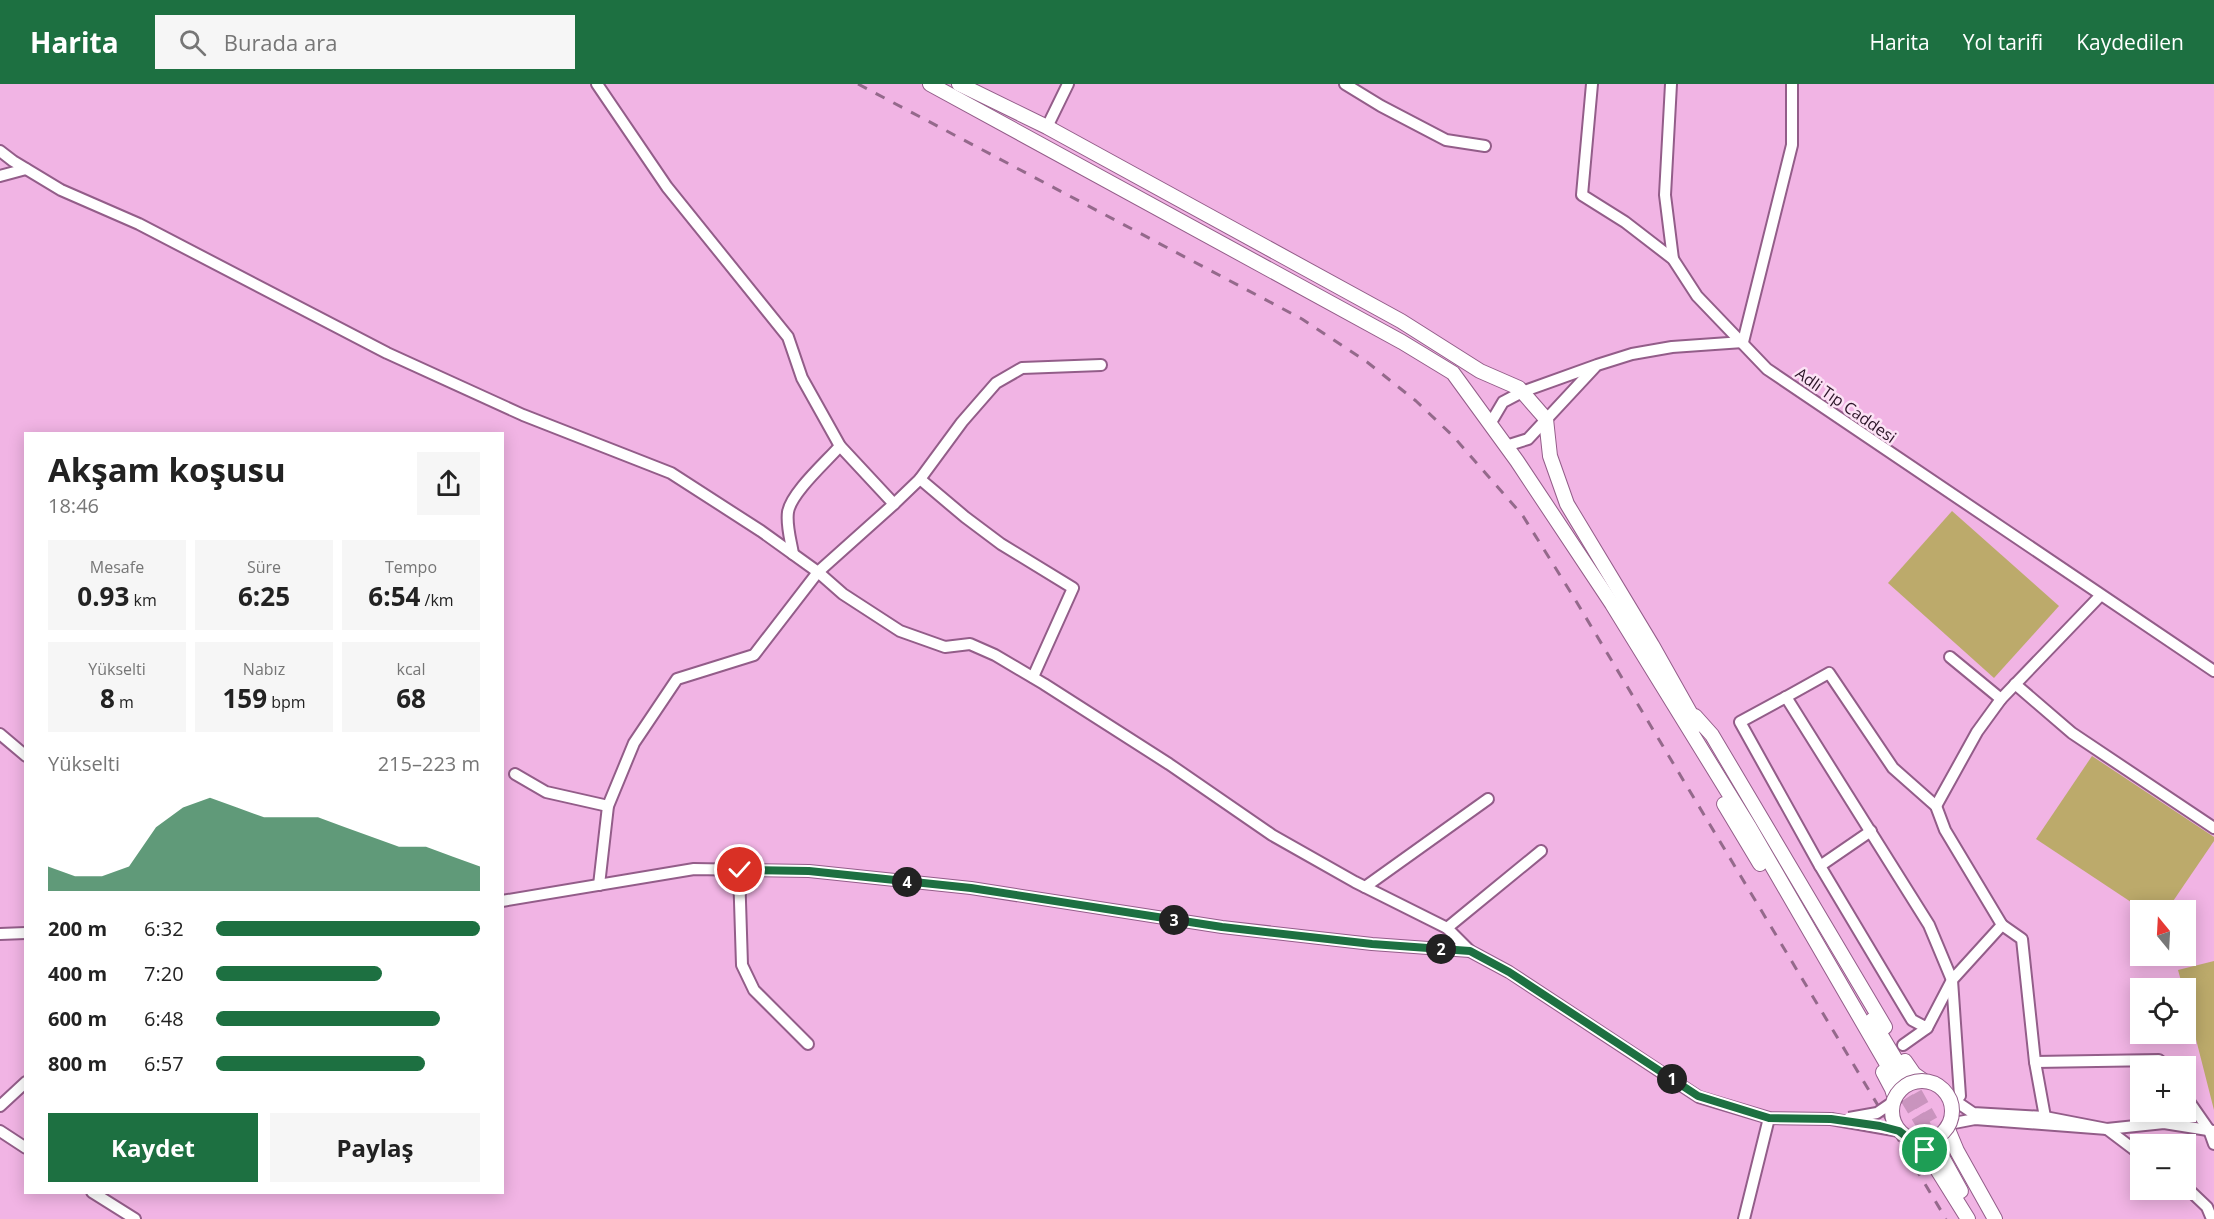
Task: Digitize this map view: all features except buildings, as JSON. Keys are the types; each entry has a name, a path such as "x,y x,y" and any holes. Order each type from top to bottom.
{"main road":[{"path":"930,84 1381,331 1453,373 1506,446 1682,708 1712,735 1903,1051 1914,1074 1924,1081"},
{"path":"959,84 1047,127 1401,321 1480,371 1519,388 1546,419 1550,456 1567,504 1750,828 1901,1078"},
{"path":"1682,708 1691,748 1892,1089 1894,1101 1892,1112 1899,1131 1916,1141 1925,1150 1968,1219"},
{"path":"1894,1101 1905,1086 1924,1081 1934,1083 1954,1096 1948,1126 1936,1138 1916,1141"},
{"path":"1948,1126 1957,1151 1995,1219"},
{"path":"1977,1219 1942,1149 1988,1219"}],"street":[{"path":"597,84 667,187 788,337 802,378 840,446 894,504"},
{"path":"1047,127 1068,84"},
{"path":"1345,84 1446,140 1485,146"},
{"name":"Adli Tıp Caddesi","path":"1592,84 1582,195 1625,222 1673,259 1697,296 1767,369 2214,671"},
{"path":"1671,84 1665,195 1673,259"},
{"path":"1490,424 1503,402 1522,392 1597,365 1632,354 1672,346 1743,342 1792,145 1792,84"},
{"path":"0,151 61,190 140,224 387,353 523,415 671,473 761,531 818,572 843,594 900,631 945,647 970,644 995,655 1033,677 1169,764 1272,836 1365,887 1447,928 1470,951 1509,972 1698,1096 1769,1118 1831,1119 1878,1113 1894,1101"},
{"path":"0,176 26,168"},
{"path":"599,885 608,806 634,743 677,679 754,656 818,572 920,479 962,422 996,383 1022,368 1101,365"},
{"path":"1506,446 1528,439 1597,365"},
{"path":"793,554 788,528 788,511 797,492 840,446"},
{"path":"920,479 964,517 1001,544 1073,588 1033,677"},
{"path":"1936,806 1977,732 2001,699 2100,596"},
{"path":"1950,657 2001,699"},
{"path":"1927,1028 1912,1020 1820,866 1740,722 1829,673 1893,768 1936,806 1946,830 2001,925 2022,939 2035,1062 2045,1117"},
{"path":"2015,684 2072,733 2214,828"},
{"path":"1786,697 1929,925 1952,980 1954,1096 1973,1113 2107,1129 2164,1123 2211,1130"},
{"path":"0,734 24,754"},
{"path":"515,774 546,792 608,806"},
{"path":"1365,887 1488,799"},
{"path":"1820,866 1871,831"},
{"path":"1447,928 1541,851"},
{"path":"504,901 694,869 809,871 971,888 1222,927 1372,944 1470,951"},
{"path":"740,870 742,965 754,990 808,1044"},
{"path":"1903,1051 1927,1028 1952,980 2001,925"},
{"path":"0,934 24,933"},
{"path":"2035,1062 2130,1060"},
{"path":"0,1106 24,1084"},
{"path":"2196,1110 2211,1130 2214,1143"},
{"path":"1948,1126 1975,1119 2045,1117 2107,1129 2130,1146"},
{"path":"1744,1219 1769,1118"},
{"path":"1831,1119 1899,1131"},
{"path":"0,1131 24,1147"},
{"path":"95,1194 135,1219"},
{"path":"2196,1197 2207,1207 2212,1219"}],"shaded area":[{"path":"1952,511 2059,606 1994,678 1888,583"},
{"path":"2092,756 2214,837 2214,841 2174,900 2130,901 2036,839"},
{"path":"2214,961 2214,1110 2196,1039 2196,978 2180,978 2178,970"}],"tunnel":[{"path":"1905,1075 1931,1121"},
{"path":"1896,1080 1939,1151"}],"railway":[{"path":"858,84 1302,319 1367,362 1416,401 1453,436 1523,516 1946,1219"}],"route":[{"path":"740,870 809,871 971,888 1222,927 1372,944 1470,951 1509,972 1698,1096 1769,1118 1831,1119 1880,1126 1899,1131 1916,1141 1925,1150"}]}
